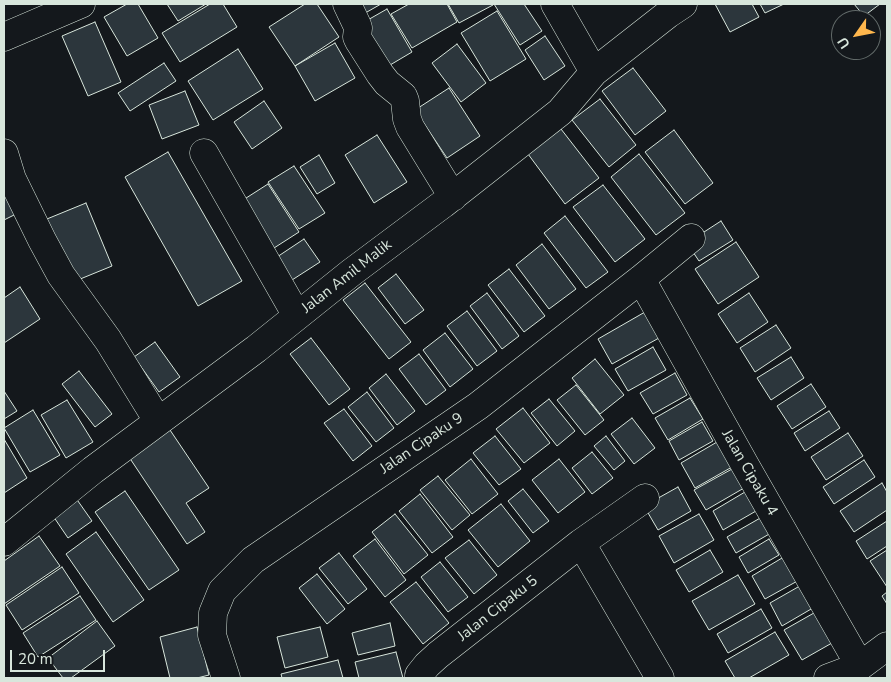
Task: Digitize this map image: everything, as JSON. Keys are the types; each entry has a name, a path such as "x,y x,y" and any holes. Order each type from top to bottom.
{"street":[{"path":"4,38 81,4"},
{"path":"347,4 358,25 357,37 359,42 387,83 403,96 410,127 453,197"},
{"path":"556,4 594,72"},
{"name":"Jalan Amil Malik","path":"4,542 158,420 256,349 352,272 453,197 560,112 594,72 683,4"},
{"path":"4,153 12,179 61,275 108,340 158,420"},
{"path":"204,153 297,316"},
{"name":"Jalan Cipaku 9","path":"226,678 212,635 213,613 222,590 236,576 253,560 478,406 691,238"},
{"name":"Jalan Cipaku 4","path":"641,279 860,666"},
{"name":"Jalan Cipaku 5","path":"419,678 419,675 427,665 581,543 645,498"},
{"path":"581,543 660,678"},
{"path":"828,678 860,666 887,646"}],"building":[{"path":"127,4 138,4 158,38 127,56 104,17"},
{"path":"167,4 206,4 178,21"},
{"path":"210,4 223,4 237,27 180,62 162,33"},
{"path":"305,4 317,4 339,37 295,66 269,27"},
{"path":"353,4 381,4 360,16"},
{"path":"409,4 447,4 457,22 412,48 391,14"},
{"path":"448,4 492,4 493,5 459,23"},
{"path":"494,4 524,4 542,31 520,45"},
{"path":"715,4 752,4 759,17 730,32"},
{"path":"760,4 784,4 765,13"},
{"path":"854,4 880,4 872,10 859,10"},
{"path":"387,9 412,52 385,68 359,25"},
{"path":"497,11 526,59 490,81 461,33"},
{"path":"95,22 121,82 88,96 62,36"},
{"path":"545,36 565,66 544,80 525,50"},
{"path":"335,43 355,78 315,101 295,66"},
{"path":"457,44 486,83 461,102 432,63"},
{"path":"238,49 263,89 213,120 188,81"},
{"path":"164,63 176,81 130,111 118,93"},
{"path":"633,68 666,111 635,135 602,91"},
{"path":"449,88 480,136 447,158 415,110"},
{"path":"185,91 199,125 162,139 149,105"},
{"path":"600,99 636,145 609,167 572,120"},
{"path":"264,101 282,128 252,149 234,122"},
{"path":"561,129 599,178 565,204 528,154"},
{"path":"674,130 713,183 685,204 645,152"},
{"path":"377,135 407,182 374,203 345,155"},
{"path":"168,152 242,281 198,306 125,177"},
{"path":"639,154 685,213 656,235 611,177"},
{"path":"319,155 335,183 317,194 300,167"},
{"path":"294,166 325,213 299,229 268,182"},
{"path":"4,171 24,210 4,220"},
{"path":"268,184 299,232 274,248 243,200"},
{"path":"603,185 645,239 615,262 573,207"},
{"path":"86,203 112,266 68,284 42,221"},
{"path":"565,216 608,272 586,288 544,233"},
{"path":"721,221 733,240 699,261 687,243"},
{"path":"304,239 320,262 292,280 277,257"},
{"path":"736,242 759,277 718,304 695,269"},
{"path":"542,244 576,289 549,309 516,265"},
{"path":"509,269 545,316 524,332 488,285"},
{"path":"396,274 424,310 405,324 378,288"},
{"path":"365,283 411,342 389,359 343,300"},
{"path":"20,287 40,319 4,343 4,298"},
{"path":"487,293 519,336 502,349 470,306"},
{"path":"749,293 768,322 737,343 718,314"},
{"path":"467,311 497,351 477,366 447,326"},
{"path":"645,312 659,338 612,364 598,339"},
{"path":"776,325 791,348 755,372 740,348"},
{"path":"445,333 473,369 450,387 423,350"},
{"path":"311,338 350,389 329,405 290,354"},
{"path":"155,342 180,377 159,392 134,357"},
{"path":"653,347 666,370 628,391 615,369"},
{"path":"419,354 446,390 426,405 399,369"},
{"path":"791,357 804,378 771,400 757,378"},
{"path":"595,359 624,395 600,414 572,378"},
{"path":"79,371 112,414 95,427 62,384"},
{"path":"675,373 687,395 653,414 640,393"},
{"path":"386,374 415,411 397,425 369,388"},
{"path":"811,384 826,407 792,429 777,406"},
{"path":"576,385 604,420 585,435 557,400"},
{"path":"4,391 17,411 4,419"},
{"path":"367,392 394,428 376,442 348,407"},
{"path":"690,398 703,419 668,440 655,418"},
{"path":"549,399 575,431 557,446 531,413"},
{"path":"67,400 93,442 66,458 41,415"},
{"path":"523,408 550,443 524,463 496,429"},
{"path":"344,409 372,446 353,461 324,423"},
{"path":"33,410 60,455 30,472 4,428"},
{"path":"829,411 840,428 805,451 794,433"},
{"path":"632,418 655,448 634,464 611,434"},
{"path":"702,422 713,441 679,460 669,441"},
{"path":"170,430 209,488 186,503 205,532 187,544 129,457"},
{"path":"848,433 863,456 826,480 811,457"},
{"path":"495,436 521,469 499,485 473,453"},
{"path":"606,436 625,461 614,470 594,446"},
{"path":"4,439 27,478 4,493"},
{"path":"717,442 732,467 695,488 681,463"},
{"path":"592,452 613,478 592,494 572,468"},
{"path":"471,459 498,494 472,514 445,480"},
{"path":"559,459 585,492 558,513 532,480"},
{"path":"864,460 875,477 834,504 823,487"},
{"path":"732,469 744,488 706,510 694,490"},
{"path":"438,476 470,515 452,530 420,490"},
{"path":"882,483 887,492 887,510 854,532 840,511"},
{"path":"678,487 691,511 658,530 644,506"},
{"path":"523,489 549,521 533,533 508,501"},
{"path":"125,491 179,570 149,590 95,512"},
{"path":"745,492 756,511 723,530 713,511"},
{"path":"73,494 92,521 68,538 49,510"},
{"path":"420,494 453,537 432,553 399,511"},
{"path":"501,504 530,541 498,567 468,530"},
{"path":"395,514 428,555 404,574 372,532"},
{"path":"699,514 714,540 674,563 659,536"},
{"path":"762,517 771,533 736,553 727,537"},
{"path":"887,521 887,546 867,559 856,541"},
{"path":"96,532 144,600 113,622 66,554"},
{"path":"39,536 60,566 4,604 4,561"},
{"path":"375,539 406,580 385,597 353,556"},
{"path":"769,539 779,555 748,573 739,557"},
{"path":"469,540 497,575 474,594 445,558"},
{"path":"710,550 723,572 689,592 676,570"},
{"path":"887,550 887,587 870,561"},
{"path":"339,553 367,589 348,604 319,568"},
{"path":"787,555 801,579 765,599 752,576"},
{"path":"440,562 468,597 448,612 421,577"},
{"path":"62,567 79,593 22,630 6,605"},
{"path":"317,574 345,609 327,624 299,588"},
{"path":"738,575 755,604 709,630 692,601"},
{"path":"416,582 449,623 423,644 390,602"},
{"path":"805,583 818,605 782,626 770,603"},
{"path":"887,592 887,604 882,596"},
{"path":"80,596 96,620 38,657 23,633"},
{"path":"761,609 772,628 728,653 717,634"},
{"path":"821,609 839,639 802,660 784,630"},
{"path":"97,621 115,646 71,678 63,678 48,658"},
{"path":"390,623 395,646 358,655 352,633"},
{"path":"197,627 209,675 197,678 170,678 160,637"},
{"path":"320,627 328,657 285,668 277,637"},
{"path":"775,632 789,655 749,678 735,678 725,661"},
{"path":"396,652 403,678 359,678 355,662"},
{"path":"338,660 343,678 282,678 281,674"}]}
